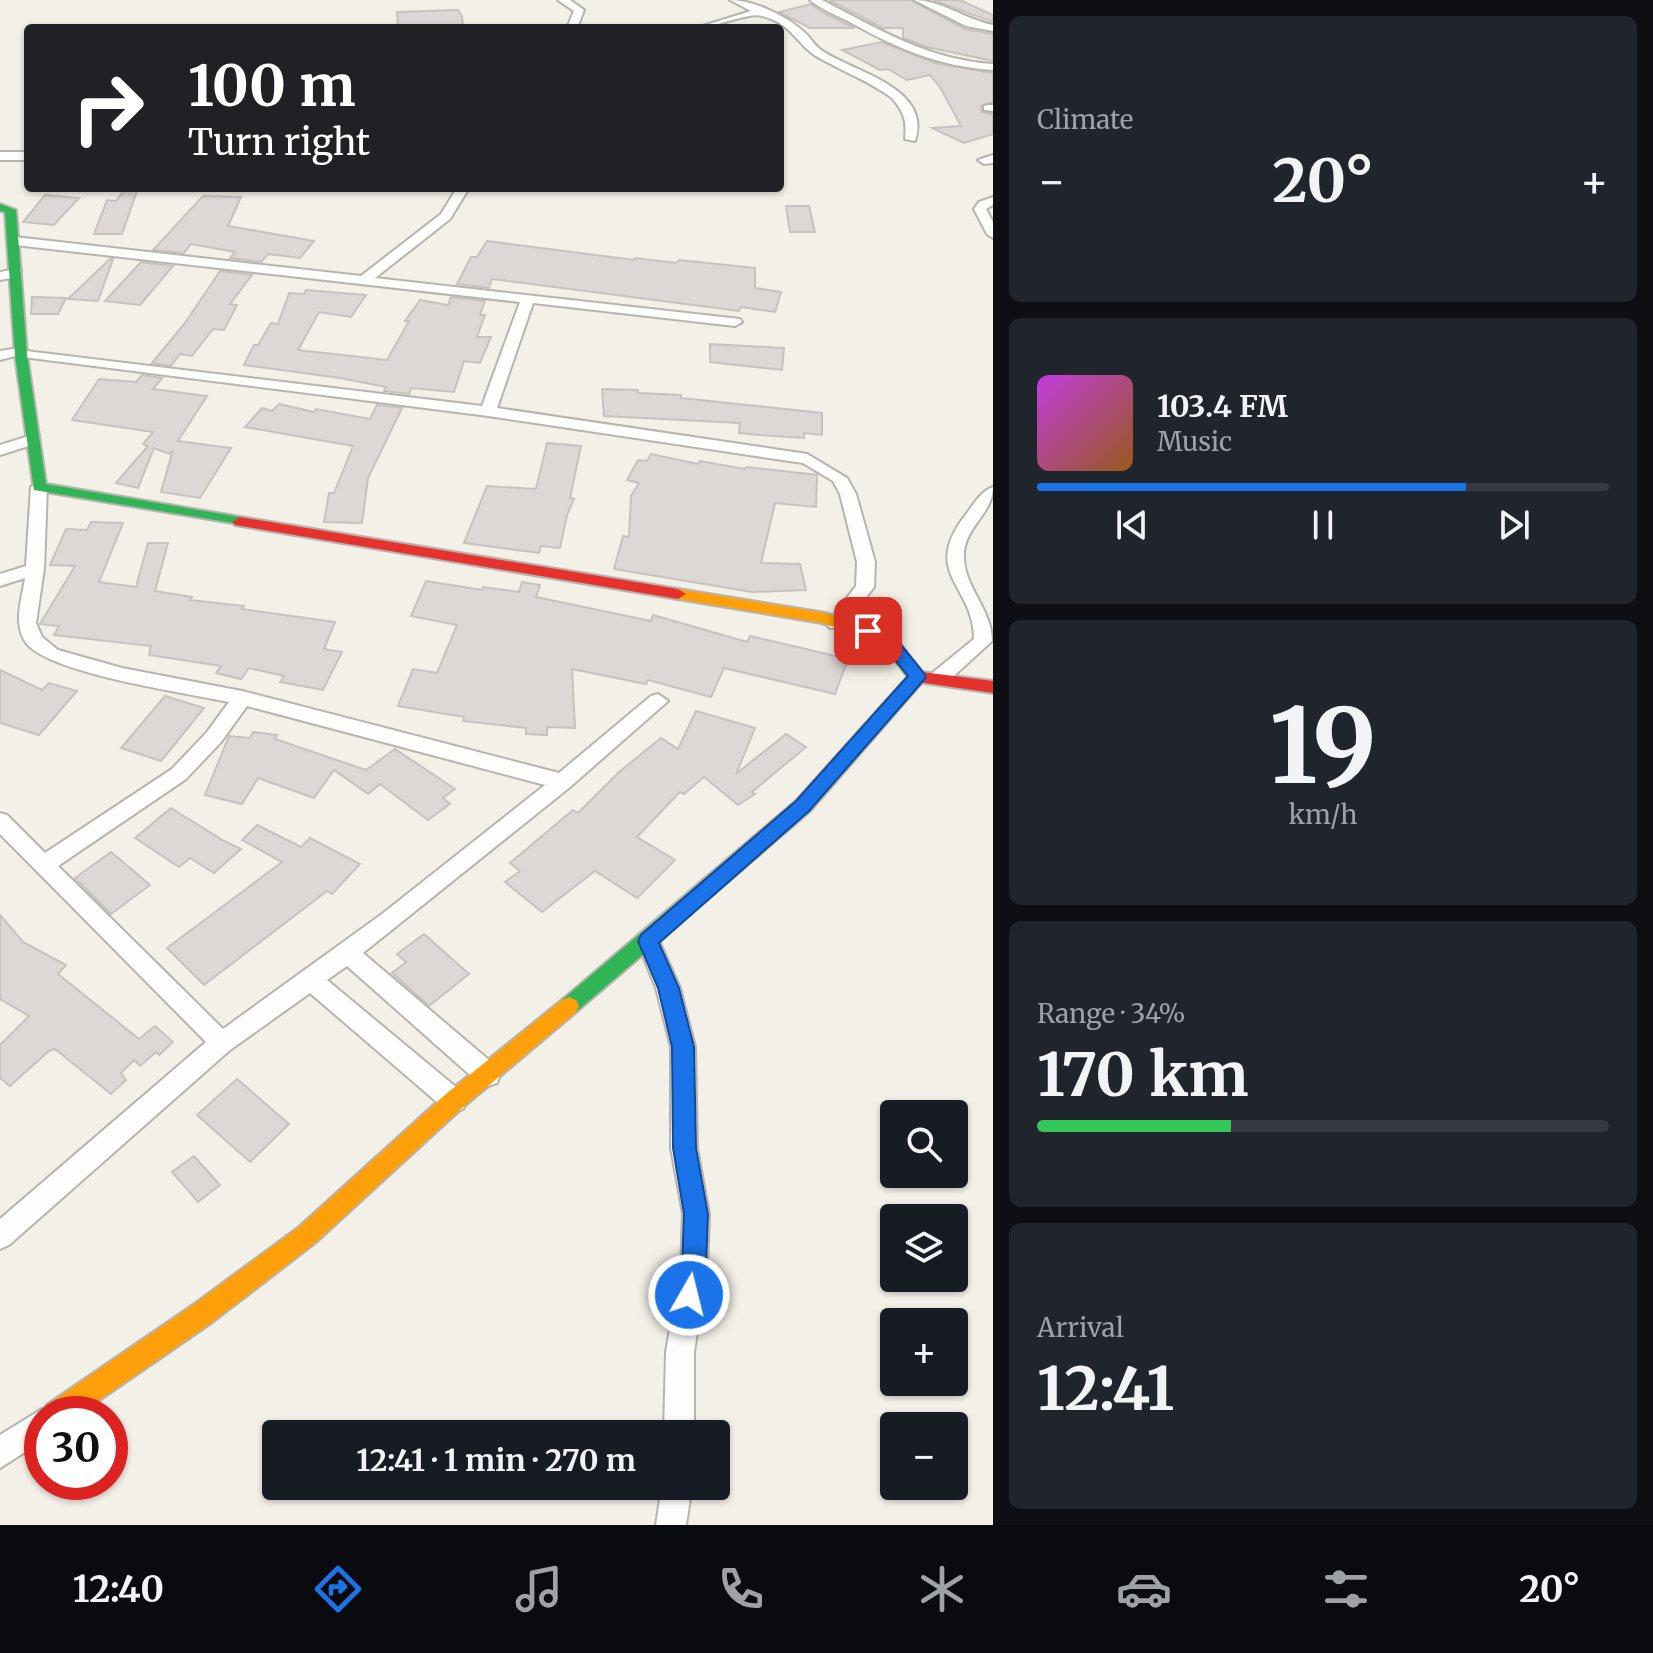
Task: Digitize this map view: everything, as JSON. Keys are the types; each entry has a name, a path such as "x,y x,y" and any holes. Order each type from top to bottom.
{"street":[{"path":"563,0 579,10 574,24"},
{"path":"735,0 782,24"},
{"path":"815,0 927,58 964,66 993,67"},
{"path":"919,0 970,24 993,28"},
{"path":"715,24 758,12"},
{"path":"784,25 798,32 821,55 884,86 914,122 911,139"},
{"path":"0,156 24,156"},
{"path":"365,279 446,216 461,192"},
{"path":"993,201 980,209 993,234"},
{"path":"0,207 10,210 15,241 8,274 39,487 35,569 27,623 34,640 51,654 122,674 242,698 563,782"},
{"path":"15,241 735,322"},
{"path":"488,411 528,299"},
{"path":"0,356 21,352 488,411 807,459 839,478 848,494 866,562 865,587 852,628"},
{"path":"0,450 32,440"},
{"path":"39,487 825,618 852,628 883,634 917,677 993,687"},
{"path":"938,679 983,641 980,613 956,571 953,553 960,536 993,492"},
{"path":"0,580 35,569"},
{"path":"82,1396 202,1314 307,1235 454,1101 648,941 803,806 917,677"},
{"path":"43,865 179,774 214,737 242,698"},
{"path":"0,1236 222,1043 348,953 563,782 658,701"},
{"path":"0,821 222,1043"},
{"path":"648,941 668,988 683,1047 684,1148 696,1214 694,1267 680,1352 679,1420"},
{"path":"348,953 488,1075"},
{"path":"312,981 454,1101"},
{"path":"0,1453 24,1436"},
{"path":"671,1525 675,1500"}],"building":[{"path":"829,0 911,0 965,29 993,34 993,61 927,47 903,38 903,28 883,28"},
{"path":"933,0 960,0 993,15 993,22"},
{"path":"811,4 855,28 810,28 779,12"},
{"path":"458,10 463,24 398,24 397,12"},
{"path":"882,42 935,63 993,73 993,102 981,106 982,112 993,114 993,134 964,143 932,128 961,126 930,75 907,80 842,50"},
{"path":"123,192 137,192 122,234 94,234 107,200 116,201"},
{"path":"45,195 79,198 54,225 23,222"},
{"path":"203,196 241,197 228,226 314,241 300,258 268,254 261,262 230,258 235,252 191,244 184,253 153,250"},
{"path":"786,206 809,206 815,232 790,232"},
{"path":"487,241 634,260 677,263 679,260 755,268 755,288 781,292 775,312 741,307 739,311 492,279 489,288 457,284 471,257 477,257"},
{"path":"113,259 98,301 68,299"},
{"path":"141,262 173,266 140,305 105,301"},
{"path":"220,271 252,275 230,304 237,305 224,330 213,329 192,356 180,354 171,366 152,363 185,323"},
{"path":"306,290 366,295 351,317 319,312 298,350 387,360 409,321 405,321 420,300 448,305 451,297 485,301 480,315 485,315 477,337 491,337 480,363 464,361 454,392 411,388 409,394 384,391 386,387 340,378 244,365 254,345 258,345 271,323 278,324 289,293 304,294"},
{"path":"32,297 66,298 58,314 31,314"},
{"path":"710,344 784,348 782,370 710,362"},
{"path":"142,375 162,378 153,389 207,396 178,441 231,448 200,498 161,492 173,450 170,454 154,448 138,488 116,483 148,446 143,444 153,432 72,420 99,379 136,382"},
{"path":"602,389 638,390 638,393 681,395 681,398 822,413 822,435 804,433 804,438 760,435 739,433 740,423 604,416"},
{"path":"279,404 370,419 377,405 402,408 368,478 362,523 324,522 329,493 334,493 353,446 245,427 262,408 272,411"},
{"path":"547,443 581,446 570,498 574,499 560,548 541,546 539,553 464,543 487,486 536,489"},
{"path":"651,454 698,464 700,461 745,469 817,475 816,507 775,503 761,563 800,564 806,590 752,592 614,569 623,536 629,537 631,496 639,483 627,480 638,460 647,461"},
{"path":"91,522 123,523 99,582 136,587 148,543 168,543 155,591 192,597 190,600 244,606 242,609 335,622 324,649 342,652 323,690 280,682 284,676 249,668 241,679 216,673 221,666 149,655 151,646 54,635 59,626 40,624 75,566 50,565 66,529 87,530"},
{"path":"426,581 519,592 522,582 540,585 536,597 651,621 653,615 747,642 750,636 848,659 835,694 724,668 711,697 648,680 646,684 572,669 575,728 547,727 547,735 526,734 526,728 463,721 464,717 398,706 413,669 437,673 457,625 411,616"},
{"path":"0,670 42,690 49,683 77,691 39,735 0,723"},
{"path":"165,696 204,708 161,761 121,748"},
{"path":"696,711 755,728 736,774 786,734 806,747 752,792 755,794 738,805 704,777 684,794 680,792 637,837 675,860 637,898 595,871 542,912 505,882 520,871 510,863 573,810 578,813 619,772 661,738 678,749"},
{"path":"253,732 277,735 275,739 366,770 395,749 455,789 443,798 450,804 428,820 380,784 368,794 334,770 314,798 258,778 242,804 205,795 229,736 250,738"},
{"path":"171,808 241,849 214,873 190,858 179,867 135,838"},
{"path":"257,825 301,847 310,838 360,864 332,894 327,891 204,985 167,948 282,862 242,840"},
{"path":"111,852 150,885 111,914 75,878"},
{"path":"0,915 23,942 66,965 58,974 139,1039 155,1026 173,1042 140,1066 134,1060 121,1073 126,1080 111,1094 55,1049 10,1086 0,1078 0,1045 29,1016 0,999"},
{"path":"424,934 469,974 429,1006 392,973 406,962 397,954"},
{"path":"237,1079 289,1124 250,1162 197,1115"},
{"path":"194,1156 220,1185 198,1202 172,1172"}],"traffic: fast":[{"path":"0,207 10,210 21,355 39,487 240,522"},
{"path":"569,1006 803,806 917,677"}],"traffic: slow":[{"path":"678,594 825,618 852,628"},
{"path":"82,1396 202,1314 307,1235 454,1101 569,1006"}],"traffic: jam":[{"path":"240,522 678,594"},
{"path":"868,631 883,634 917,677 993,687"}],"route":[{"path":"689,1295 694,1267 696,1214 684,1148 683,1047 668,988 648,941 803,806 917,677 883,634 868,631"}]}
